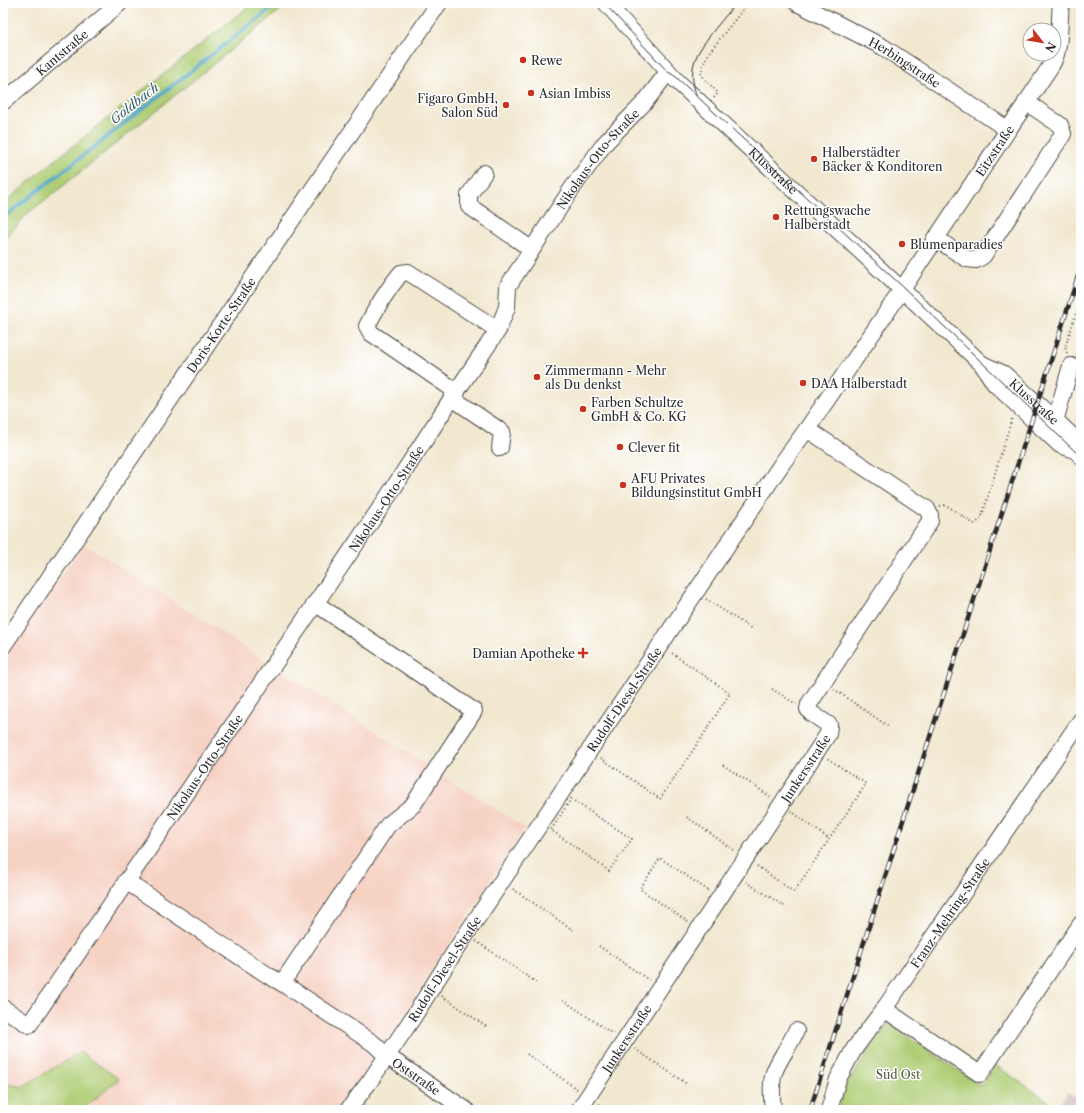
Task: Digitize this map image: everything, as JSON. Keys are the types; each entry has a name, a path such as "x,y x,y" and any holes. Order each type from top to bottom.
{"street":[{"name":"Kantstraße","path":"3,102 120,3"},
{"name":"Doris-Korte-Straße","path":"3,646 439,3"},
{"name":"Klusstraße","path":"606,3 653,53 668,72 700,103 982,364 994,384 1060,445 1078,453"},
{"name":"Herbingstraße","path":"797,3 883,46 1007,130"},
{"name":"Eitzstraße","path":"902,289 1056,57 1061,3"},
{"name":"Nikolaus-Otto-Straße","path":"3,1008 29,1025 385,500 498,330 507,307 508,286 532,249 595,156 605,143 654,92 668,72"},
{"path":"935,238 967,259 976,260 983,256 1063,134 1060,125 1026,102"},
{"path":"484,173 469,195 469,206 532,249"},
{"path":"498,330 408,272 401,273 367,326 371,333 502,432 500,448"},
{"name":"Rudolf-Diesel-Straße","path":"348,1110 387,1056 457,948 783,462 902,289"},
{"name":"Klusstraße","path":"982,364 1004,374 1055,420 1070,434 1078,453"},
{"path":"1053,437 1055,420 1070,366"},
{"path":"807,429 927,509 930,515 930,521 809,704 808,709 811,713"},
{"path":"282,983 388,825 413,805 474,711 315,603"},
{"name":"Junkersstraße","path":"579,1110 828,734 829,726 811,713"},
{"name":"Franz-Mehring-Straße","path":"829,1110 838,1079 854,1049 884,1009 1081,720"},
{"path":"126,881 373,1043 387,1056"},
{"path":"884,1009 980,1074 1081,924"},
{"path":"774,1110 772,1100 775,1071 796,1031"},
{"name":"Oststraße","path":"387,1056 466,1110"}],"path":[{"path":"718,93 701,76 703,65 708,54 738,18 748,3"},
{"path":"1070,366 1065,347 1081,298"},
{"path":"927,509 946,504 974,524 981,519 1016,404"},
{"path":"696,592 752,629"},
{"path":"590,750 660,799 730,693 669,651 665,657"},
{"path":"823,682 889,727"},
{"path":"772,688 811,713"},
{"path":"794,892 866,784 817,751"},
{"path":"571,799 632,838 609,871 550,830 571,799"},
{"path":"699,929 640,889 660,858 720,898"},
{"path":"735,875 784,906"},
{"path":"502,882 573,930"},
{"path":"472,945 475,941 537,982"},
{"path":"599,946 660,987"},
{"path":"431,989 487,1027"},
{"path":"527,1054 608,1110"}],"shaded area":[{"path":"85,544 525,828 342,1110 82,1110 118,1079 80,1052 22,1087 3,1083 3,652"},
{"path":"1068,1092 1081,1101 1081,1110 1055,1110"}],"green space":[{"path":"253,3 289,3 28,213 3,241 3,204 45,168"},
{"name":"Süd Ost","path":"888,1023 981,1086 995,1065 1057,1107 1055,1110 838,1110 845,1087"},
{"path":"80,1052 119,1079 82,1110 3,1110 3,1083 22,1087"}],"waterway":[{"name":"Goldbach","path":"3,218 278,3"}],"tram line":[{"path":"604,3 668,72 675,76 903,287 1081,457"},
{"path":"697,97 693,76 694,63 706,40 736,3"}],"railway":[{"path":"810,1110 1081,267"}],"place":[{"name":"Rewe","path":"523,60"},
{"name":"Asian Imbiss","path":"531,93"},
{"name":"Figaro GmbH, Salon Süd","path":"506,105"},
{"name":"Halberstädter Bäcker & Konditoren","path":"814,159"},
{"name":"Rettungswache Halberstadt","path":"776,217"},
{"name":"Blumenparadies","path":"902,244"},
{"name":"Zimmermann - Mehr als Du denkst","path":"537,377"},
{"name":"DAA Halberstadt","path":"803,383"},
{"name":"Farben Schultze GmbH & Co. KG","path":"583,409"},
{"name":"Clever fit","path":"620,447"},
{"name":"AFU Privates Bildungsinstitut GmbH","path":"623,485"},
{"name":"Damian Apotheke","path":"583,653"}]}
